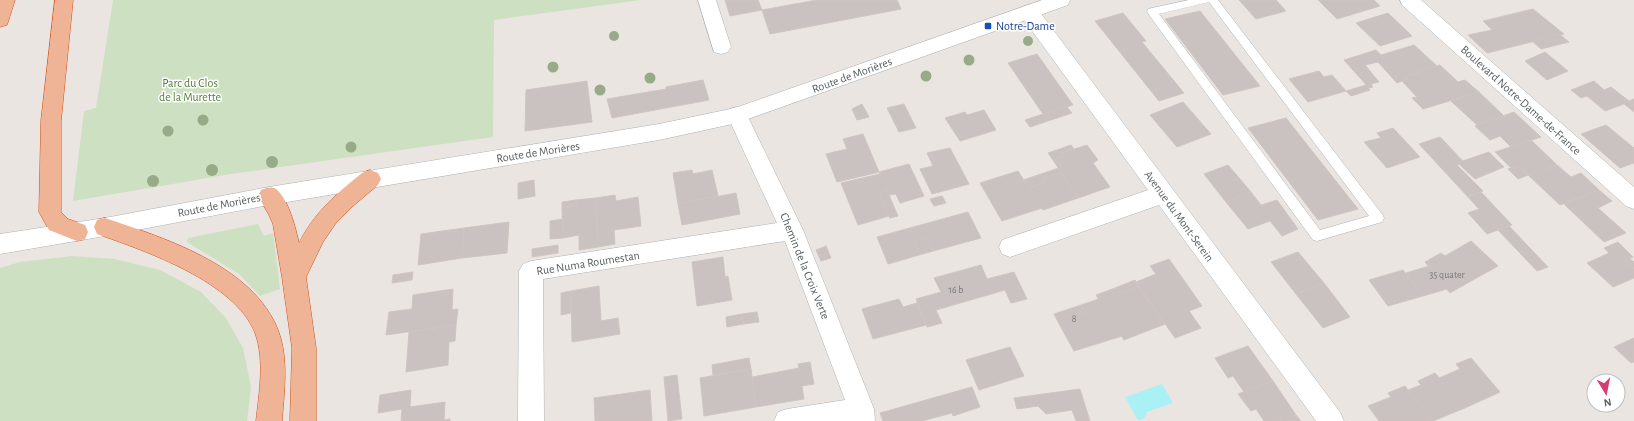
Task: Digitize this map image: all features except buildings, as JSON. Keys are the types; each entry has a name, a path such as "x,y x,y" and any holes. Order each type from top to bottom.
{"highway":[{"path":"0,20 6,0"},
{"path":"64,0 51,120 50,212 52,219 57,225 77,232"},
{"path":"294,277 312,240 323,222 346,199 370,179"},
{"path":"269,196 284,224 294,277 304,348 303,421"},
{"path":"105,227 142,240 196,264 235,289 254,310 266,330 272,362 272,398 269,421"}],"street":[{"path":"707,0 721,47"},
{"name":"Route de Morières","path":"0,244 77,232 269,196 659,132 737,115 1061,0"},
{"name":"Boulevard Notre-Dame-de-France","path":"1409,0 1634,200"},
{"name":"Avenue du Mont-Serein","path":"1029,12 1331,421"},
{"name":"Chemin de la Croix Verte","path":"737,115 792,230 862,415"},
{"path":"1010,247 1162,194"},
{"name":"Rue Numa Roumestan","path":"531,421 531,271 792,230"},
{"path":"787,421 862,415"}],"lane":[{"path":"1205,0 1152,12 1317,236 1378,218 1213,0"}],"green space":[{"name":"Parc du Clos de la Murette","path":"113,0 641,0 494,20 493,137 231,174 73,201 84,111 96,108"},
{"path":"258,224 264,236 273,233 280,289 260,296 239,274 187,242 188,238"},
{"path":"73,256 115,259 160,270 201,292 226,318 243,348 251,387 247,421 0,421 0,268 20,262"}],"water":[{"path":"1162,384 1173,403 1147,412 1145,418 1138,420 1125,397"}],"place":[{"name":"Notre-Dame","path":"988,26"}]}
